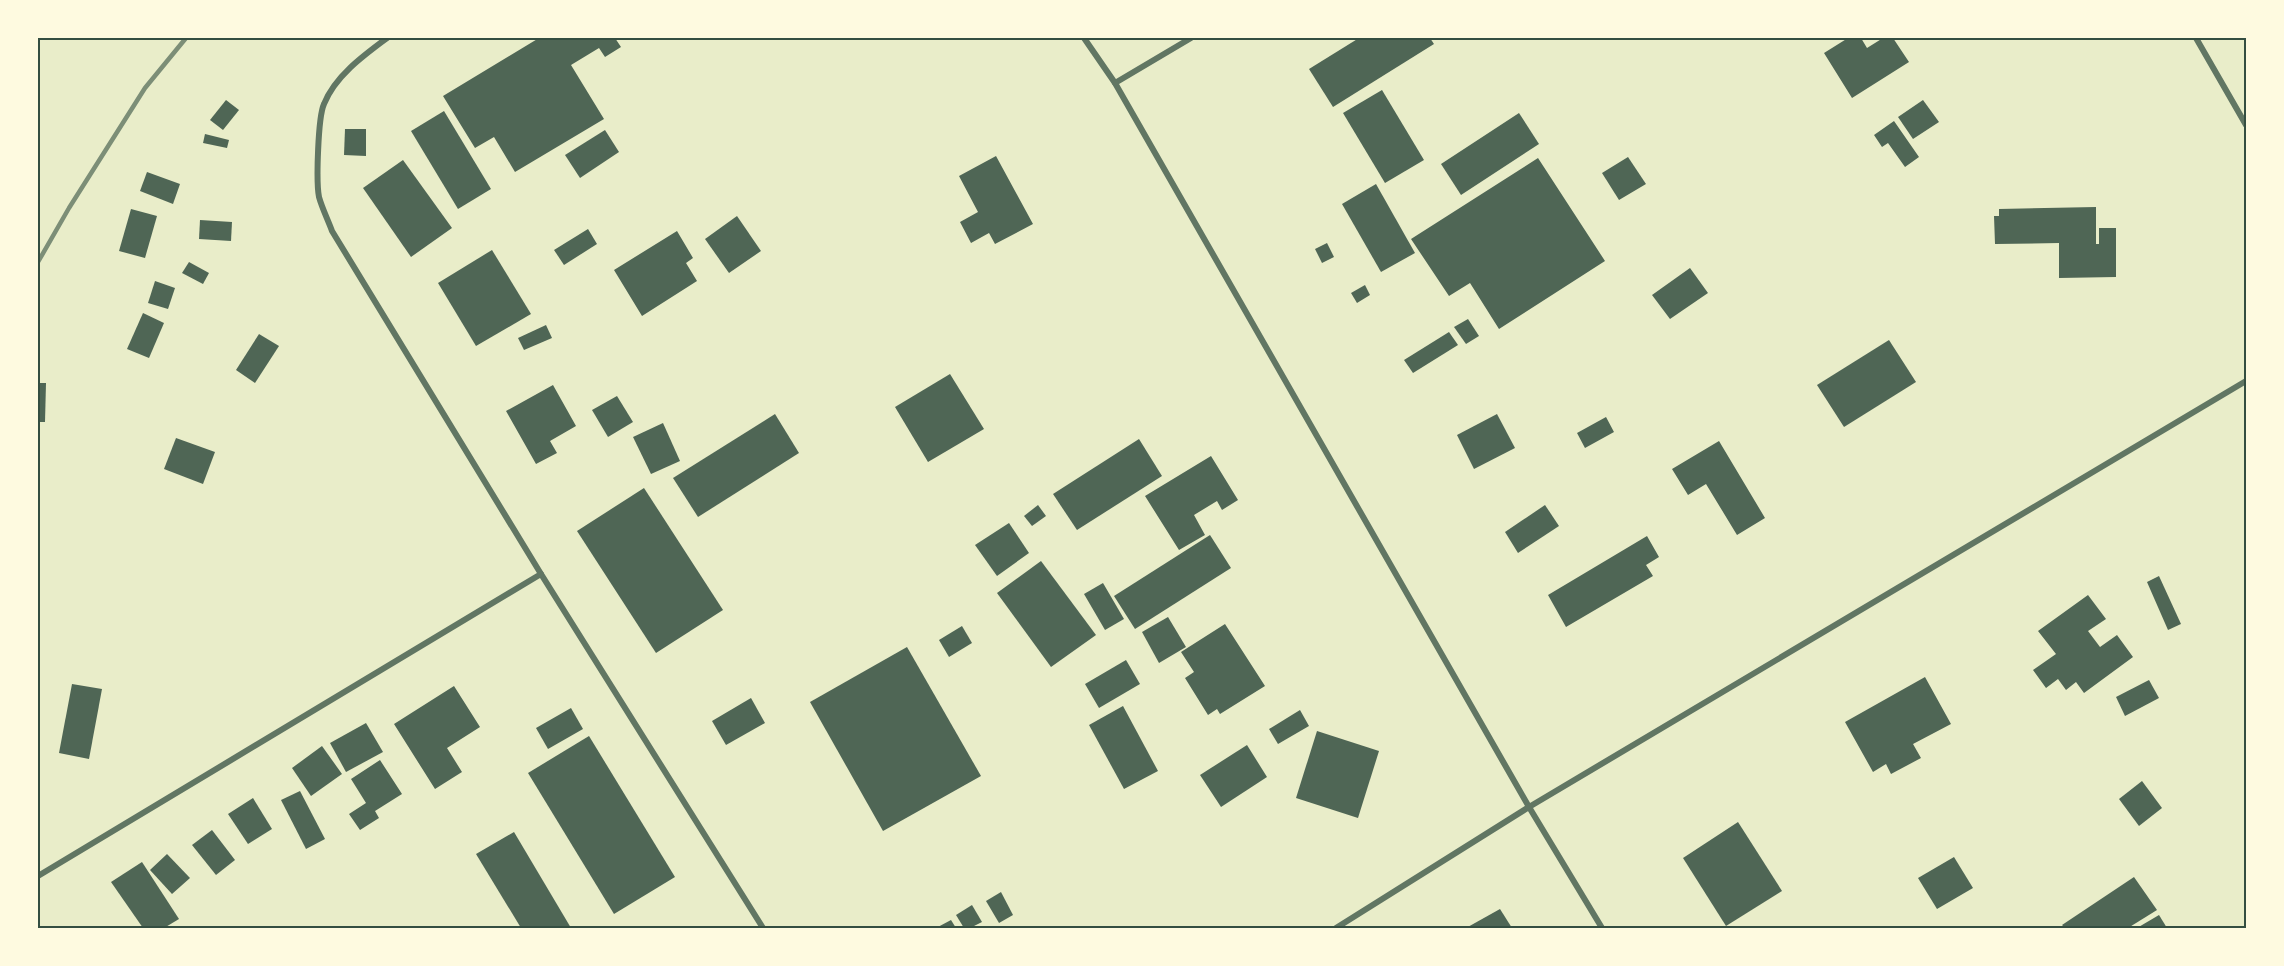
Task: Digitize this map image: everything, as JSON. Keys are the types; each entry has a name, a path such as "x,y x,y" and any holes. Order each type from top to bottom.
{"street":[{"path":"387,38 364,55 342,76 323,105 318,154 319,196 332,231 763,928"},
{"path":"1084,38 1115,84 1529,807 1602,928"},
{"path":"1115,84 1191,38"},
{"path":"2196,38 2247,125"},
{"path":"1336,928 1529,807 2247,381"},
{"path":"38,876 542,574"}],"building":[{"path":"539,38 615,38 621,47 605,57 599,48 571,65 604,119 515,172 494,137 475,148 443,96"},
{"path":"1359,38 1430,38 1434,44 1333,107 1309,69"},
{"path":"1848,38 1861,38 1867,48 1883,38 1893,38 1909,62 1852,98 1824,53"},
{"path":"1382,90 1424,160 1385,183 1343,113"},
{"path":"226,100 239,110 223,130 210,120"},
{"path":"1923,100 1939,122 1913,139 1898,117"},
{"path":"444,111 491,189 458,209 411,131"},
{"path":"1519,113 1539,144 1461,195 1441,164"},
{"path":"1894,121 1919,157 1905,167 1888,143 1882,147 1874,135"},
{"path":"345,129 366,129 366,156 344,155"},
{"path":"605,130 619,152 580,178 565,155"},
{"path":"205,134 229,140 227,148 203,143"},
{"path":"996,156 1033,224 995,244 989,233 971,243 960,222 978,212 959,176"},
{"path":"1628,157 1646,184 1619,200 1602,173"},
{"path":"1538,158 1605,261 1499,329 1470,283 1449,296 1411,239"},
{"path":"403,160 452,228 411,257 363,188"},
{"path":"147,172 180,184 173,204 140,191"},
{"path":"1376,184 1415,253 1381,272 1342,204"},
{"path":"2096,207 2096,244 2099,244 2099,228 2116,228 2116,277 2059,278 2059,243 1995,244 1994,216 1999,216 1999,209"},
{"path":"131,209 157,216 145,258 119,251"},
{"path":"737,216 761,251 729,273 705,239"},
{"path":"200,220 232,222 231,241 199,239"},
{"path":"588,229 597,244 564,265 554,250"},
{"path":"677,231 693,258 686,263 697,281 642,316 614,270"},
{"path":"1327,243 1334,257 1322,263 1315,249"},
{"path":"492,250 531,314 476,346 438,283"},
{"path":"189,262 209,273 203,284 182,273"},
{"path":"1690,268 1708,293 1670,319 1652,295"},
{"path":"155,281 175,288 168,309 148,303"},
{"path":"1365,285 1370,295 1357,303 1351,293"},
{"path":"143,313 164,323 149,358 127,349"},
{"path":"1468,319 1479,336 1466,344 1454,327"},
{"path":"546,325 552,338 524,350 518,338"},
{"path":"1449,332 1458,345 1413,373 1404,360"},
{"path":"259,334 279,346 255,383 236,370"},
{"path":"1889,340 1916,382 1844,427 1817,385"},
{"path":"950,374 984,429 928,462 895,407"},
{"path":"38,383 46,383 45,422 38,422"},
{"path":"553,385 576,426 550,441 557,453 536,464 506,411"},
{"path":"617,396 633,422 608,437 592,410"},
{"path":"775,414 799,453 698,517 673,478"},
{"path":"1497,414 1515,448 1474,469 1457,435"},
{"path":"1606,417 1614,432 1585,448 1577,433"},
{"path":"663,423 680,461 651,474 633,437"},
{"path":"176,438 215,452 203,484 164,469"},
{"path":"1139,439 1162,476 1077,530 1053,494"},
{"path":"1719,441 1765,518 1737,535 1706,484 1688,495 1672,469"},
{"path":"1211,456 1238,500 1222,510 1217,501 1194,515 1205,535 1179,550 1145,496"},
{"path":"644,488 723,610 656,653 577,531"},
{"path":"1038,505 1046,516 1032,526 1024,516"},
{"path":"1545,505 1559,526 1518,553 1505,532"},
{"path":"1009,523 1029,553 997,576 975,545"},
{"path":"1210,535 1231,568 1135,629 1114,596"},
{"path":"1647,536 1659,557 1646,565 1653,576 1566,627 1548,595"},
{"path":"1041,561 1096,635 1051,667 997,593"},
{"path":"2159,576 2181,624 2168,630 2147,582"},
{"path":"1103,583 1124,619 1105,630 1084,594"},
{"path":"2088,595 2106,619 2088,631 2100,647 2117,635 2133,657 2084,693 2076,682 2066,690 2058,679 2046,688 2033,670 2056,654 2038,631"},
{"path":"1168,617 1186,647 1159,663 1142,632"},
{"path":"1225,624 1265,686 1220,714 1217,709 1208,715 1185,678 1194,672 1181,652"},
{"path":"962,626 972,643 949,657 939,640"},
{"path":"907,647 981,776 883,831 810,702"},
{"path":"1126,660 1140,684 1099,708 1085,684"},
{"path":"1925,677 1951,724 1913,744 1921,758 1891,774 1886,764 1873,772 1845,722"},
{"path":"2149,680 2159,698 2125,716 2116,697"},
{"path":"72,684 102,689 89,759 59,753"},
{"path":"454,686 480,727 447,748 462,772 435,789 394,724"},
{"path":"751,698 765,723 726,745 712,721"},
{"path":"1123,706 1158,771 1124,789 1089,725"},
{"path":"571,708 583,729 548,749 536,728"},
{"path":"1300,710 1309,726 1278,744 1269,729"},
{"path":"366,723 383,752 346,772 330,743"},
{"path":"1317,731 1379,751 1358,818 1296,798"},
{"path":"589,736 675,877 614,914 528,773"},
{"path":"1247,745 1267,777 1221,807 1200,775"},
{"path":"322,746 342,774 311,796 292,768"},
{"path":"380,760 402,794 375,811 379,818 360,830 349,814 366,803 351,779"},
{"path":"2142,781 2162,808 2139,826 2119,799"},
{"path":"300,791 325,839 306,849 281,800"},
{"path":"253,798 272,829 248,844 228,814"},
{"path":"1738,822 1782,891 1726,926 1683,858"},
{"path":"212,830 235,860 216,875 192,845"},
{"path":"514,832 571,928 521,928 476,854"},
{"path":"167,854 190,878 172,894 150,870"},
{"path":"1954,857 1973,888 1937,909 1918,878"},
{"path":"142,862 179,919 164,928 143,928 111,882"},
{"path":"2134,877 2157,910 2128,928 2065,928 2062,925"},
{"path":"1001,892 1013,915 999,923 986,901"},
{"path":"972,905 982,922 970,928 964,928 956,915"},
{"path":"1500,909 1512,928 1466,928"},
{"path":"2159,915 2167,928 2137,928"},
{"path":"951,920 956,928 936,928"}],"railway":[{"path":"38,262 69,208 145,88 186,38"}]}
